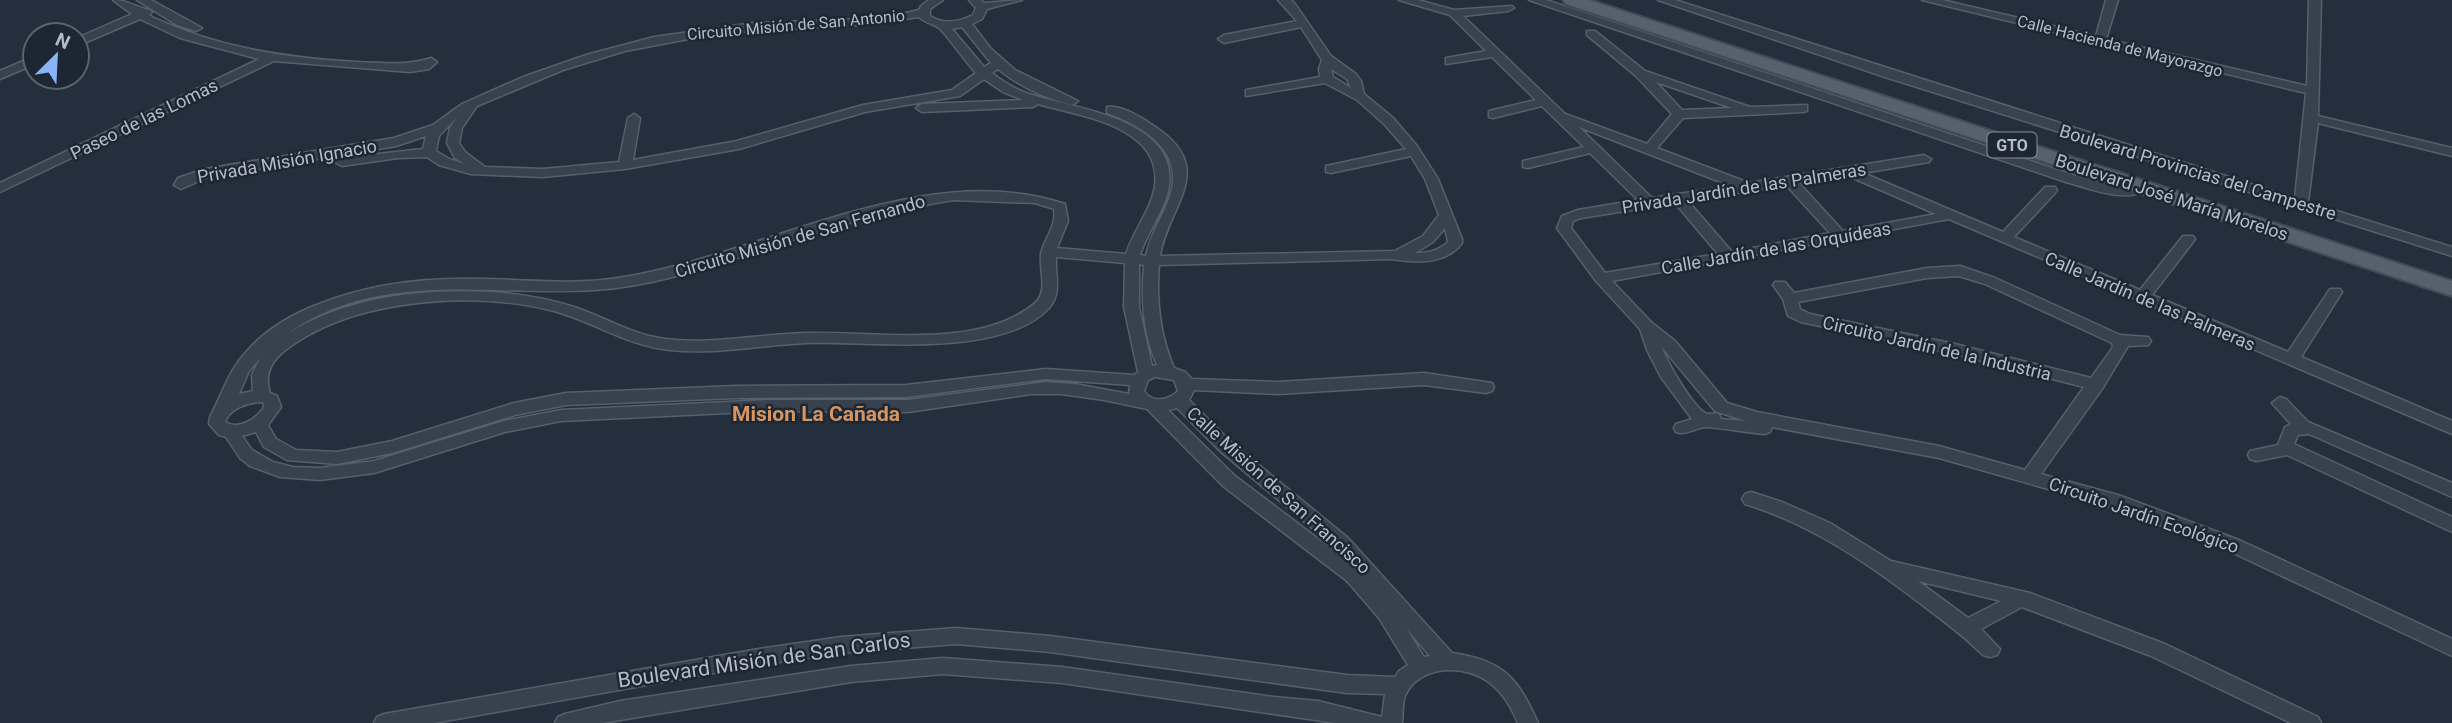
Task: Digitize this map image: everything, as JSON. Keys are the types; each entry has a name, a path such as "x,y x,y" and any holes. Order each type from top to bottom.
{"main road":[{"name":"Boulevard José María Morelos","path":"1572,0 2452,289"},
{"name":"Boulevard José María Morelos","path":"1614,0 2452,273"}],"street":[{"path":"118,0 139,15 189,37 268,54"},
{"path":"143,0 181,23 268,54"},
{"path":"937,0 929,4 923,13 929,21 944,25 965,23 978,16 979,4 1016,0"},
{"path":"1284,0 1294,8 1327,61 1353,79 1357,94"},
{"path":"1405,0 1454,13 1508,8"},
{"path":"1535,0 2078,181 2119,191 2141,188"},
{"name":"Boulevard Provincias del Campestre","path":"1664,0 2452,252"},
{"path":"1706,14 1716,0"},
{"name":"Calle Hacienda de Mayorazgo","path":"1928,0 2312,91"},
{"path":"2100,41 2112,0"},
{"path":"2301,204 2312,118 2315,0"},
{"path":"1416,15 1430,6"},
{"path":"91,36 155,8"},
{"name":"Circuito Misión de San Antonio","path":"438,128 454,114 472,105 576,62 659,39 752,26 881,21 923,13"},
{"path":"1454,13 1648,202"},
{"name":"Calle Misión de San Francisco","path":"965,23 975,40 997,64 1033,87 1122,114 1137,127 1158,156 1163,177 1159,197 1137,240 1132,259 1130,283 1133,326 1142,377 1136,391 1229,481 1340,564 1370,593 1420,667"},
{"path":"1224,39 1304,23"},
{"name":"Calle Misión de San Francisco","path":"944,25 956,44 984,74 1006,88 1040,103 1137,127 1168,143 1179,165 1177,197 1154,247 1152,261 1152,317 1158,347 1168,371 1180,375 1183,392 1226,447 1357,558 1446,660"},
{"path":"1591,33 1640,73 1679,114"},
{"path":"956,44 975,40"},
{"name":"Paseo de las Lomas","path":"0,180 268,54 288,50 432,61 425,66 410,68 268,54 0,188"},
{"path":"1450,61 1495,53"},
{"path":"1048,252 1152,261 1391,255 1422,258 1447,251 1455,243 1455,237 1441,197 1414,151 1393,124 1357,94 1341,89 1327,79 1324,71 1327,61"},
{"path":"438,128 430,139 430,153 451,166 542,173 625,165 739,145 851,111 956,93 997,64"},
{"path":"0,75 21,66"},
{"path":"1640,73 1754,111"},
{"path":"1250,93 1327,79"},
{"path":"1493,114 1545,101"},
{"path":"889,105 922,108 1040,103"},
{"path":"472,105 470,112 456,128 452,140 454,147 464,159 492,171"},
{"path":"1649,150 1679,114 1803,108"},
{"path":"1560,116 1747,187"},
{"path":"625,165 634,118"},
{"path":"2312,118 2452,152"},
{"name":"Privada Misión Ignacio","path":"430,153 363,159 193,186 183,186 180,183 205,173 402,141 438,128"},
{"path":"1528,164 1594,148"},
{"path":"1331,169 1414,151"},
{"name":"Privada Jardín de las Palmeras","path":"1565,221 1578,214 1924,159"},
{"name":"Calle Jardín de las Palmeras","path":"1850,172 2452,428"},
{"path":"1789,180 1840,236"},
{"path":"2005,238 2050,190"},
{"name":"Circuito Misión de San Fernando","path":"259,424 273,407 271,400 263,396 259,386 259,374 272,352 315,324 338,315 393,303 457,297 525,301 556,306 653,343 688,347 810,338 938,339 1002,329 1037,311 1050,294 1048,252 1062,223 1062,212 1057,205 1036,199 953,196 888,207 712,262 624,283 572,288 448,284 366,295 333,303 309,313 268,339 240,370 217,424 219,428 232,432 236,445 253,460 277,470 318,474 371,468 505,426 577,414 804,405 899,407 1049,387 1099,393 1150,404 1172,404 1183,392 1424,379 1486,387"},
{"path":"1677,197 1728,256"},
{"path":"1391,255 1420,247 1434,234 1446,215"},
{"name":"Calle Jardín de las Orquídeas","path":"1601,278 1951,215"},
{"name":"Circuito Jardín Ecológico","path":"1565,221 1564,228 1571,240 1601,278 1647,327 1670,345 1714,401 1730,411 1938,452 2126,505 2233,545 2452,649"},
{"path":"2142,297 2188,239"},
{"name":"Circuito Jardín de la Industria","path":"1790,299 1927,273 1960,271 1990,281 2118,340"},
{"name":"Circuito Jardín de la Industria","path":"1780,285 1790,299 1793,312 1814,321 1920,341 2096,384"},
{"path":"2291,360 2335,292"},
{"name":"Circuito Jardín Ecológico","path":"1647,327 1652,346 1671,378 1693,410 1707,421"},
{"path":"2030,476 2121,347 2118,340 2143,341"},
{"path":"232,432 259,424 270,443 293,456 337,458 392,447 514,409 591,397 906,391 1046,374 1142,377 1168,371"},
{"path":"226,408 245,398 263,396"},
{"path":"2280,403 2303,426"},
{"path":"1707,421 1730,411"},
{"name":"Circuito Jardín Ecológico","path":"1682,428 1707,421 1771,429 1819,429"},
{"path":"2289,449 2286,444 2291,431 2303,426 2315,428 2452,490"},
{"path":"2256,455 2289,449 2452,525"},
{"path":"1229,481 1253,469"},
{"path":"1751,499 1803,516 1889,568 1968,628 1990,649"},
{"path":"1283,520 1302,509"},
{"path":"1889,568 1933,575 2023,598 2159,652 2311,723"},
{"path":"1968,628 2023,598"},
{"name":"Boulevard Misión de San Carlos","path":"384,723 841,645 956,636 1050,644 1347,684 1397,686"},
{"path":"1392,723 1390,708 1397,686 1420,667 1446,660 1469,663 1492,671 1510,686 1523,705 1528,723"},
{"name":"Boulevard Misión de San Carlos","path":"565,723 676,701 851,674 912,668 971,667 1062,675 1274,706 1318,709 1375,723"},
{"path":"676,701 678,671"}],"district":[{"name":"Mision La Cañada","path":"816,414"}]}
